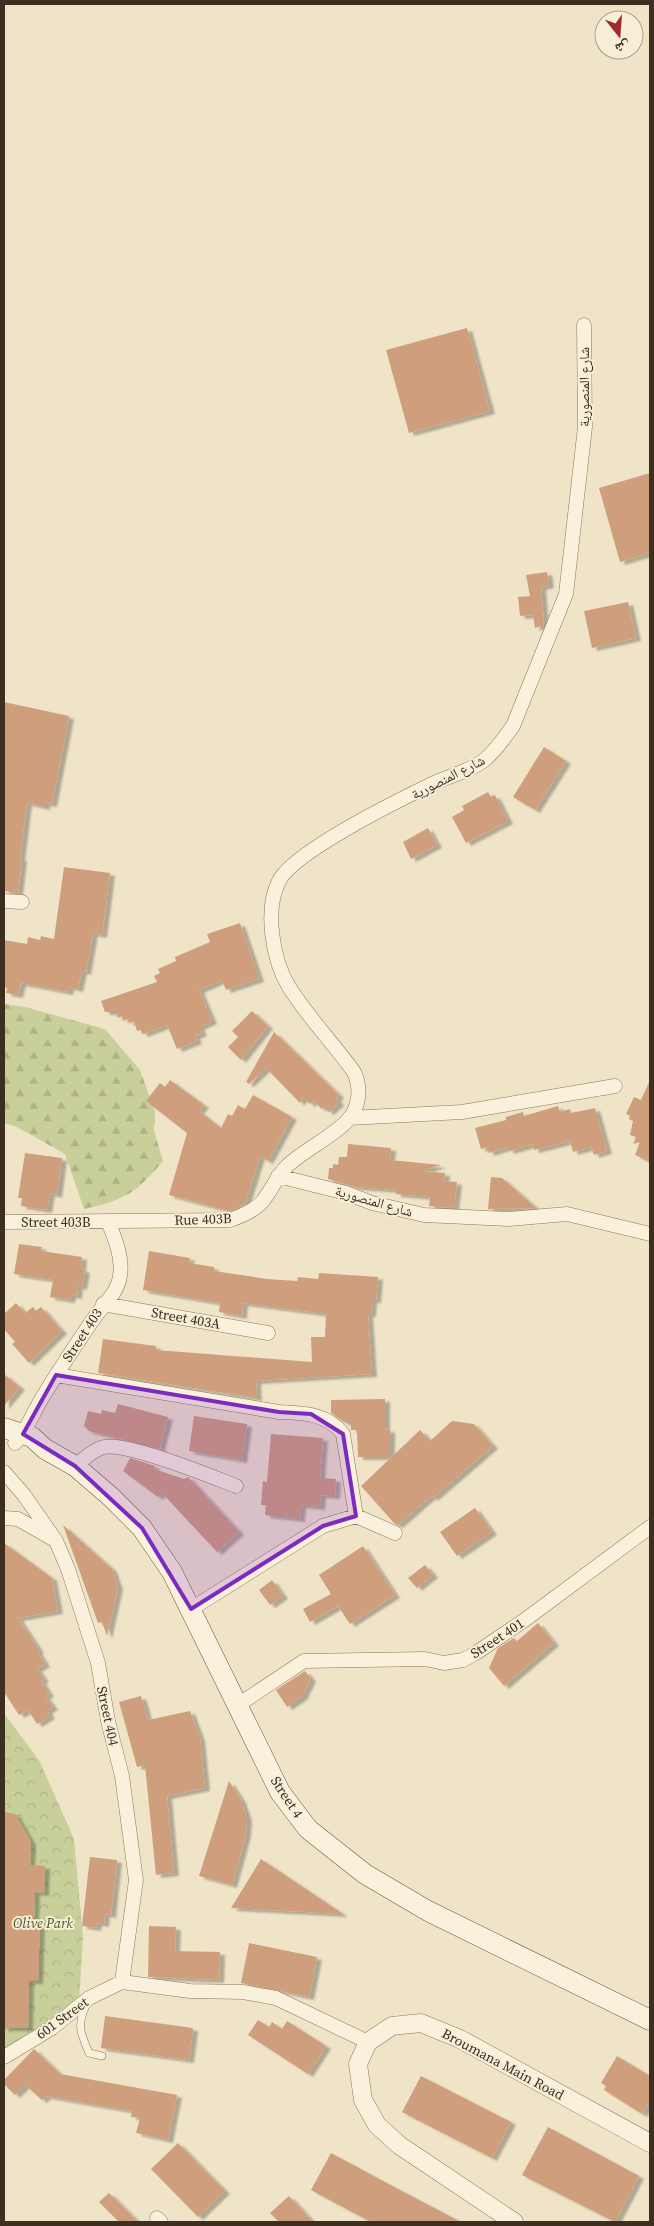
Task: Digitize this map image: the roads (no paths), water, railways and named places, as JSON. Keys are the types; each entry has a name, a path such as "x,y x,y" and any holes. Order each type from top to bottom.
{"main road":[{"name":"Street 4","path":"11,1436 32,1438 45,1449 75,1466 111,1497 142,1528 172,1572 280,1792 308,1829 334,1852 365,1874 428,1910 650,2020"}],"street":[{"name":"شارع المنصورية","path":"278,1176 349,1118 359,1098 359,1084 354,1072 289,987 278,964 272,942 272,910 278,881 292,864 332,838 433,784 484,761 501,743 513,726 566,594 584,427 584,325"},
{"path":"4,901 22,902"},
{"path":"349,1118 462,1112 615,1086"},
{"name":"شارع المنصورية","path":"278,1176 346,1193 372,1203 424,1215 509,1218 567,1214 650,1234"},
{"name":"Rue 403B","path":"108,1221 230,1220 245,1215 264,1200 278,1176"},
{"name":"Street 403B","path":"4,1222 108,1221"},
{"name":"Street 403","path":"11,1436 56,1375 103,1304 115,1290 120,1277 118,1246 108,1221"},
{"name":"Street 403A","path":"103,1304 268,1333"},
{"path":"56,1375 279,1412 311,1414 325,1420 343,1434 356,1516"},
{"path":"75,1466 100,1448 118,1447 176,1463 236,1486"},
{"name":"Street 404","path":"4,1472 24,1495 56,1541 68,1569 94,1650 123,1785 136,1880 122,1982"},
{"path":"191,1609 323,1526 356,1516 395,1533"},
{"path":"4,1518 18,1519 56,1541"},
{"name":"Street 401","path":"238,1705 304,1661 425,1659 444,1662 463,1660 526,1620 650,1527"},
{"path":"122,1982 190,1991 242,1992 276,1998 368,2042 358,2064 363,2100 378,2126 399,2145 514,2222"},
{"name":"601 Street","path":"4,2057 52,2028 89,1998 122,1982"},
{"name":"Broumana Main Road","path":"368,2042 392,2026 421,2023 460,2039 650,2143"}],"lane":[{"path":"89,1998 79,2021 81,2030 88,2053 102,2056"}],"park label":[{"name":"Olive Park","path":"43,1923"}]}
